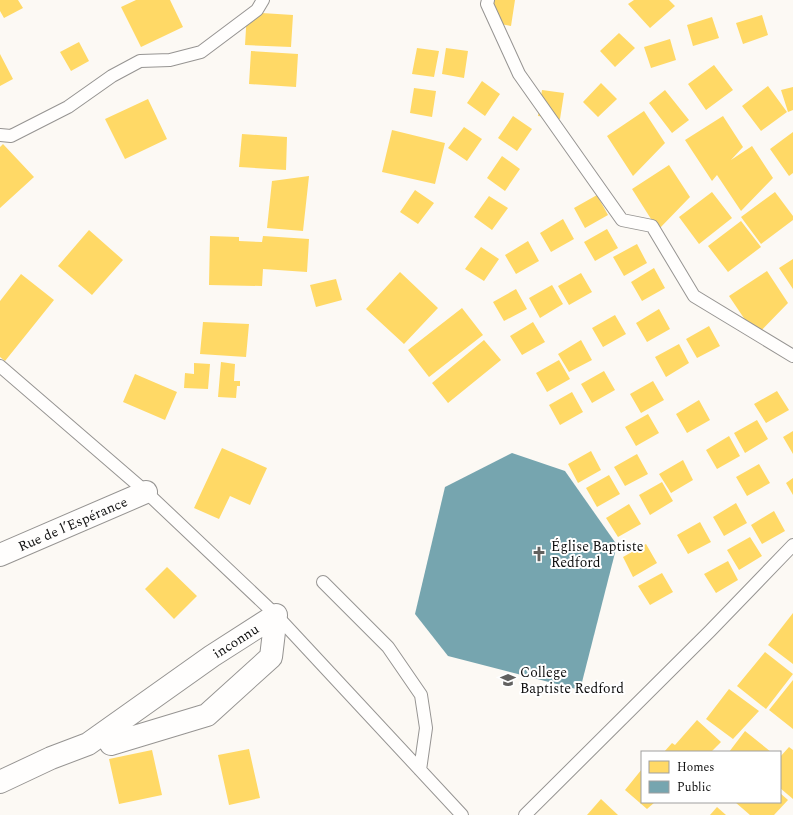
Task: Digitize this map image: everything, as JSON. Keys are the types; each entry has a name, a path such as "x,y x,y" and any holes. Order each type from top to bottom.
{"street":[{"name":"Rue de l’Espérance","path":"0,555 146,492"},
{"name":"inconnu","path":"111,744 207,715 271,657 276,615"},
{"name":"inconnu","path":"0,782 51,758 88,744 206,660 276,615"}],"lane":[{"path":"0,135 11,136 68,107 112,76 140,61 170,60 201,52 257,10 262,0"},
{"path":"488,0 487,4 520,74 622,220 652,226 694,296 793,356"},
{"path":"0,366 146,492 276,615 462,815"},
{"path":"525,815 710,631 793,545"},
{"path":"323,582 388,647 421,695 426,728 420,770"}],"building: Homes":[{"path":"0,0 18,0 23,8 4,18 0,11"},
{"path":"136,0 170,0 183,27 141,47 121,7"},
{"path":"493,0 515,0 511,26 489,22"},
{"path":"634,0 669,0 675,6 650,28 628,4"},
{"path":"247,12 293,15 291,47 245,45"},
{"path":"762,15 768,35 743,44 736,23"},
{"path":"712,17 719,38 693,46 687,25"},
{"path":"619,33 635,48 615,67 600,51"},
{"path":"670,39 676,60 651,68 644,47"},
{"path":"79,42 89,61 71,71 60,52"},
{"path":"417,48 439,51 434,77 412,74"},
{"path":"446,48 468,51 464,78 442,74"},
{"path":"251,51 298,54 296,87 249,84"},
{"path":"0,54 13,79 0,86"},
{"path":"714,65 733,90 706,110 688,84"},
{"path":"482,81 500,94 485,116 467,103"},
{"path":"601,83 617,99 598,117 583,102"},
{"path":"768,86 787,112 761,131 742,106"},
{"path":"793,87 793,110 788,112 781,90"},
{"path":"414,88 436,91 432,117 410,113"},
{"path":"542,90 564,93 560,119 538,116"},
{"path":"665,90 689,120 672,133 649,103"},
{"path":"148,99 167,139 125,159 105,119"},
{"path":"644,111 665,143 633,176 607,136"},
{"path":"513,116 532,129 517,151 498,138"},
{"path":"723,116 743,147 731,160 752,146 773,178 741,211 717,175 712,181 685,140"},
{"path":"464,127 482,139 467,161 448,148"},
{"path":"392,130 445,143 435,184 382,172"},
{"path":"793,132 793,173 789,176 770,149"},
{"path":"242,134 287,137 286,170 239,167"},
{"path":"3,144 34,177 0,208 0,147"},
{"path":"502,156 520,169 505,191 487,178"},
{"path":"669,165 690,197 658,230 632,189"},
{"path":"309,176 303,231 267,228 272,181"},
{"path":"415,190 434,203 418,224 400,212"},
{"path":"712,192 732,218 699,244 679,217"},
{"path":"775,192 793,216 793,220 761,244 741,217"},
{"path":"597,195 608,215 585,228 574,208"},
{"path":"489,196 508,208 492,230 474,217"},
{"path":"563,219 574,239 551,252 540,233"},
{"path":"741,221 761,247 728,272 708,246"},
{"path":"607,229 618,248 595,261 584,242"},
{"path":"89,230 123,260 92,295 58,266"},
{"path":"210,236 239,237 239,241 262,242 263,236 309,239 307,272 263,269 262,286 209,285"},
{"path":"528,241 539,261 516,274 505,255"},
{"path":"637,244 647,263 624,276 613,257"},
{"path":"481,247 499,259 484,281 465,269"},
{"path":"793,259 793,289 779,268"},
{"path":"654,268 665,288 642,301 631,282"},
{"path":"767,271 788,303 756,336 729,296"},
{"path":"400,272 438,308 404,344 366,309"},
{"path":"581,273 592,292 569,305 558,286"},
{"path":"21,274 54,300 5,361 0,357 0,301"},
{"path":"336,279 342,300 316,307 310,285"},
{"path":"552,285 563,304 540,318 529,298"},
{"path":"516,289 527,309 504,321 493,302"},
{"path":"462,308 483,335 429,377 408,350"},
{"path":"659,309 670,329 647,342 636,323"},
{"path":"615,315 626,334 603,347 592,328"},
{"path":"203,322 249,324 246,357 200,354"},
{"path":"533,322 545,342 522,355 510,336"},
{"path":"709,326 720,346 697,358 686,339"},
{"path":"484,340 501,360 448,403 432,383"},
{"path":"581,340 592,360 569,372 558,354"},
{"path":"679,344 689,363 666,377 655,357"},
{"path":"559,360 570,379 547,392 536,373"},
{"path":"221,362 235,364 234,381 240,381 240,386 237,386 236,398 218,397"},
{"path":"194,363 210,364 208,389 184,388 185,373 194,374"},
{"path":"604,371 615,390 592,403 581,384"},
{"path":"135,374 177,392 165,420 123,402"},
{"path":"653,381 664,400 641,413 630,394"},
{"path":"777,391 789,410 766,423 754,404"},
{"path":"572,392 583,412 560,425 549,405"},
{"path":"699,400 710,420 687,433 676,414"},
{"path":"648,414 659,433 636,446 625,427"},
{"path":"757,420 768,439 745,453 734,433"},
{"path":"793,431 793,454 783,437"},
{"path":"729,436 740,456 717,469 706,450"},
{"path":"222,448 267,468 250,505 230,496 219,519 194,508"},
{"path":"591,451 601,470 578,483 568,464"},
{"path":"637,454 648,474 625,486 614,467"},
{"path":"683,460 693,480 671,493 659,474"},
{"path":"759,464 770,483 747,496 736,477"},
{"path":"609,475 620,494 597,507 586,488"},
{"path":"793,478 793,495 786,483"},
{"path":"662,482 673,501 650,515 639,495"},
{"path":"736,503 747,523 724,536 713,517"},
{"path":"629,504 641,524 618,537 606,518"},
{"path":"774,511 785,531 762,544 751,525"},
{"path":"700,522 711,542 688,554 677,535"},
{"path":"750,537 762,556 739,570 727,550"},
{"path":"646,544 657,563 633,577 623,557"},
{"path":"728,561 738,580 716,593 704,574"},
{"path":"167,567 197,596 174,619 145,589"},
{"path":"662,573 673,592 650,605 638,586"},
{"path":"793,613 793,664 768,645"},
{"path":"765,652 793,674 766,709 737,686"},
{"path":"793,680 793,729 769,710"},
{"path":"729,689 759,711 733,739 706,719"},
{"path":"697,720 721,742 712,751 665,751 672,743 675,745"},
{"path":"745,731 770,751 730,751"},
{"path":"789,747 793,750 793,799 781,789 781,756"},
{"path":"249,749 260,798 229,805 218,755"},
{"path":"152,750 162,795 119,804 109,759"},
{"path":"641,770 641,803 654,803 647,809 625,790"},
{"path":"781,794 788,800 774,815 750,815 736,803 781,803"},
{"path":"601,799 618,815 587,815"},
{"path":"717,807 726,815 710,815"}],"building: Public":[{"path":"512,453 565,471 617,545 580,690 448,656 415,614 445,487"}],"place":[{"name":"Église Baptiste Redford","path":"539,554"},
{"name":"College Baptiste Redford","path":"508,680"}]}
